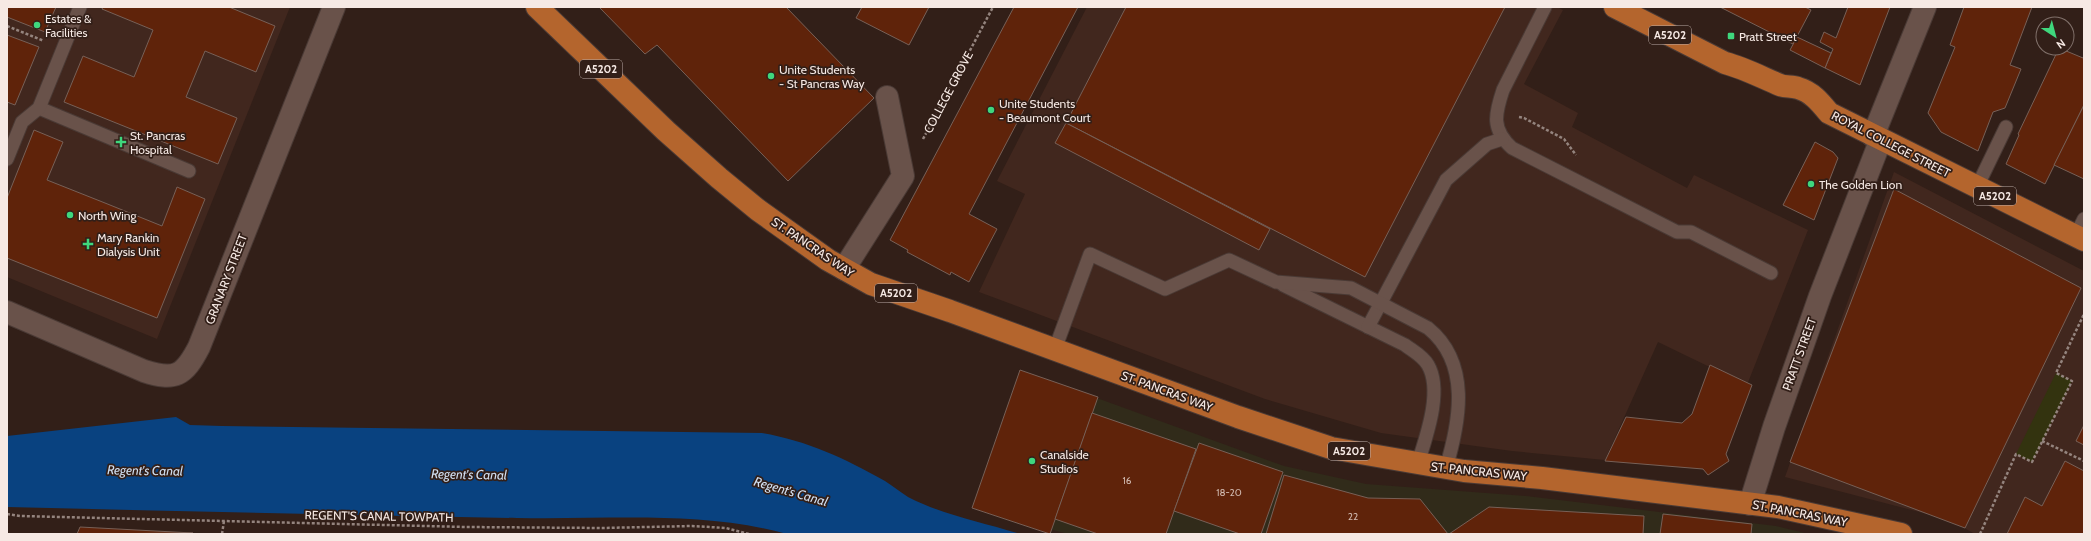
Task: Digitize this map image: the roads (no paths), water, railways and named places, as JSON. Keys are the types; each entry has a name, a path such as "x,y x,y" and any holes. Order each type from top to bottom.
{"main road":[{"name":"ST. PANCRAS WAY","path":"536,7 666,131 719,178 758,210 828,260 871,284 1320,445 1446,468 1542,478 1778,507 1901,534"},
{"name":"ROYAL COLLEGE STREET","path":"1615,7 1725,63 1740,67 1782,86 1798,88 1816,98 1829,113 1877,138 1977,187 2081,231"}],"street":[{"name":"GRANARY STREET","path":"7,312 162,377 178,375 192,362 200,347 334,7"},
{"name":"PRATT STREET","path":"1750,504 1774,427 1817,303 1925,7"},
{"path":"844,269 903,176 887,97"}],"lane":[{"path":"7,159 22,122 39,108 80,7"},
{"path":"1545,7 1503,90 1496,114 1496,127 1502,139 1512,148 1677,232 1691,232 1771,273"},
{"path":"39,108 189,171"},
{"path":"1977,187 2006,127"},
{"path":"1368,327 1446,180 1487,144 1502,139"},
{"path":"1054,350 1090,254 1165,289 1229,260 1368,327 1420,355 1428,364 1433,376 1434,398 1418,464"},
{"path":"1276,282 1351,288 1428,328 1438,337 1447,349 1455,367 1459,388 1458,410 1453,444 1446,468"}],"water":[{"name":"Regent's Canal","path":"176,417 190,425 222,426 762,433 779,436 825,451 885,481 908,497 935,509 1020,534 787,534 720,522 653,518 517,518 7,507 7,436"}],"place":[{"name":"Estates & Facilities","path":"37,25"},
{"name":"Pratt Street","path":"1731,36"},
{"name":"Unite Students - St Pancras Way","path":"771,76"},
{"name":"Unite Students - Beaumont Court","path":"991,110"},
{"name":"St. Pancras Hospital","path":"121,142"},
{"name":"The Golden Lion","path":"1811,184"},
{"name":"North Wing","path":"70,215"},
{"name":"Mary Rankin Dialysis Unit","path":"88,244"},
{"name":"Canalside Studios","path":"1032,461"}]}
